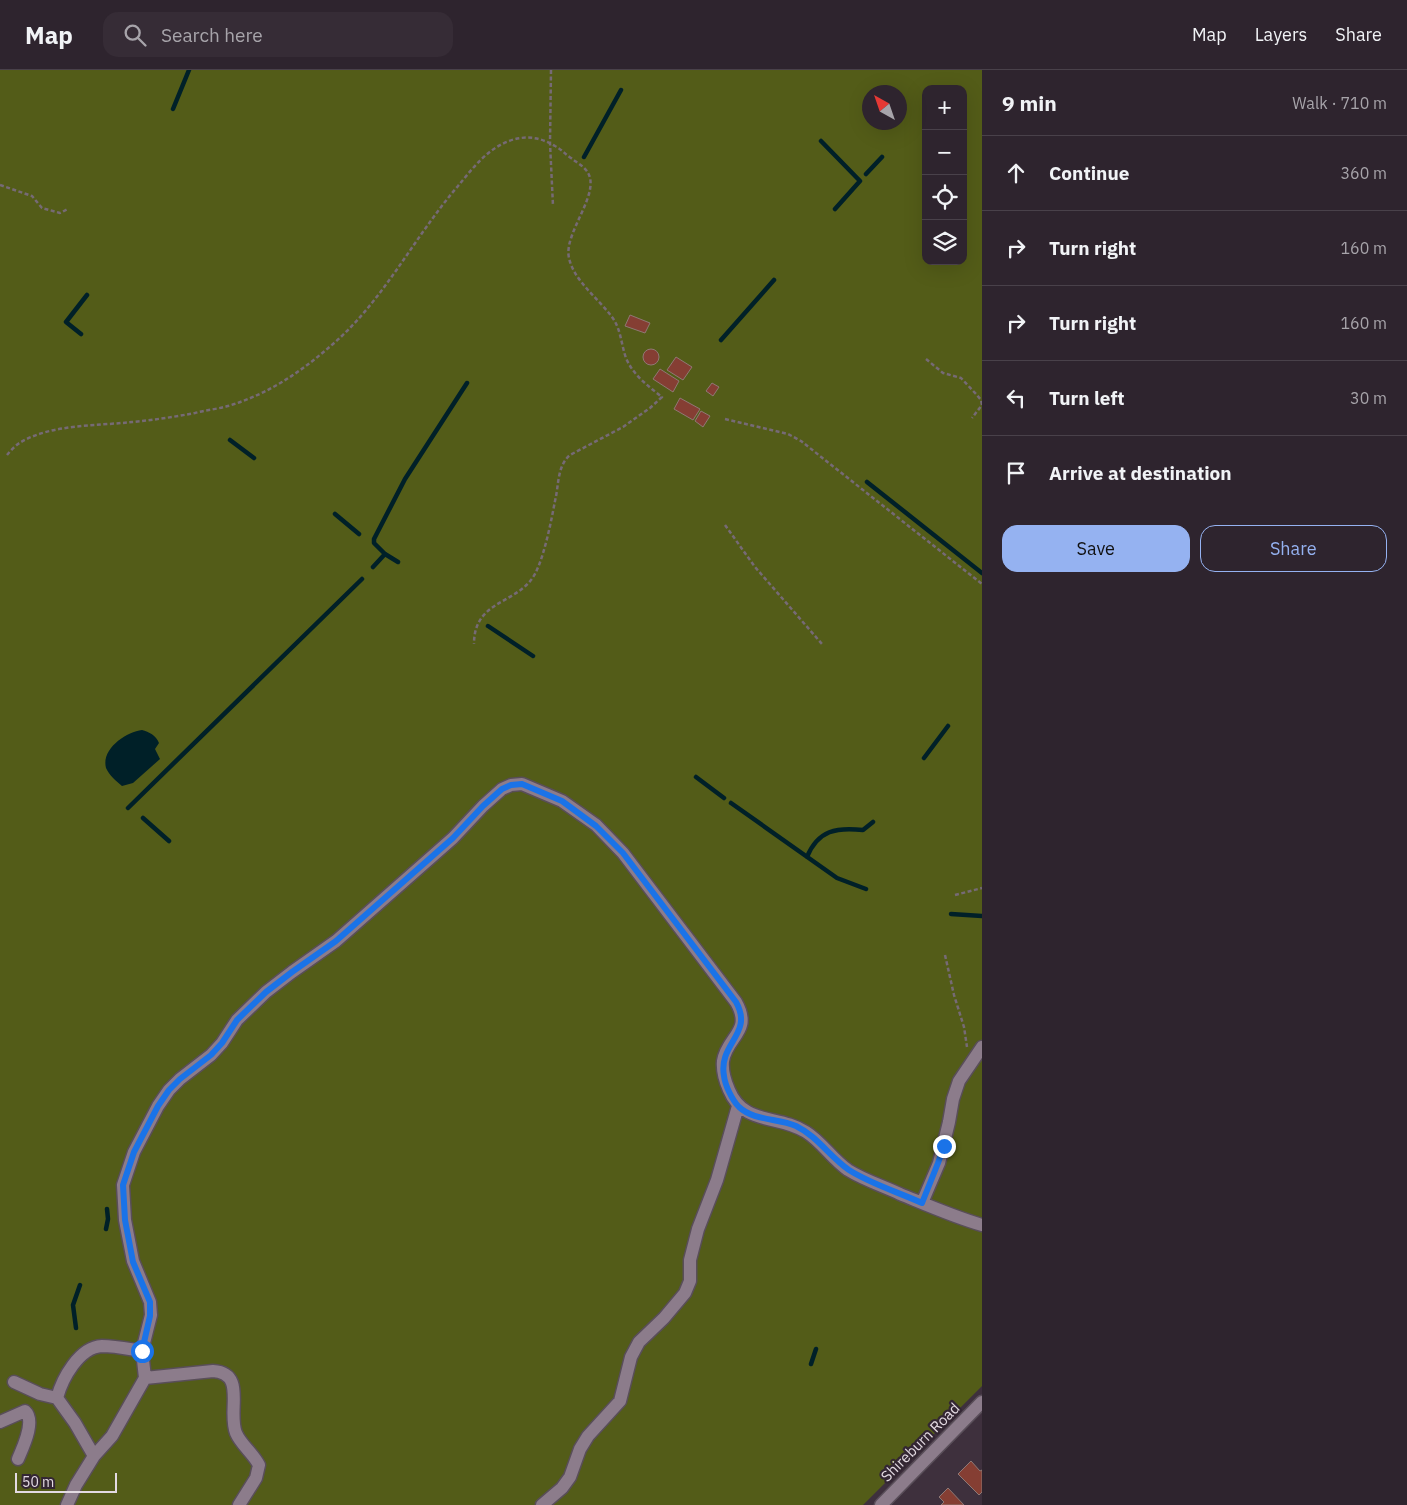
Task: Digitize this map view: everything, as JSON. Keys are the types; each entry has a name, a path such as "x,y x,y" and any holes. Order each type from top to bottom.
{"street":[{"path":"67,1505 76,1485 94,1456 112,1436 145,1378 142,1351 150,1316 150,1302 133,1262 125,1220 123,1185 134,1152 158,1106 169,1090 180,1079 211,1055 222,1043 237,1020 266,992 336,941 453,838 502,789 511,785 522,784 562,801 579,812 608,836 648,884 736,1002 743,1017 742,1025 724,1059 723,1067 729,1092 738,1106 752,1115 801,1129 849,1170 864,1179 953,1216 982,1225"},
{"path":"922,1203 938,1163 949,1122 952,1100 959,1081 982,1047"},
{"path":"542,1505 562,1488 570,1477 580,1449 588,1436 620,1401 631,1357 639,1342 685,1294 690,1280 690,1260 698,1229 717,1180 738,1106"},
{"path":"57,1398 64,1380 76,1362 87,1351 102,1346 142,1351"},
{"path":"145,1378 213,1372 223,1372 229,1376 234,1392 233,1416 236,1434 259,1465 256,1478 239,1505"},
{"path":"14,1382 40,1394 57,1398 76,1423 94,1456"},
{"path":"27,1412 40,1394"},
{"name":"Shireburn Road","path":"881,1505 982,1402"},
{"path":"0,1422 19,1413 27,1412"},
{"path":"18,1459 30,1419 27,1412"}],"path":[{"path":"551,70 550,143 553,206"},
{"path":"7,455 19,443 52,430 154,420 227,407 282,383 308,366 368,309 438,210 482,159 507,141 522,137 535,138 550,143 559,147 588,171 591,179 586,202 567,250 569,260 584,284 618,327 626,359 636,374 662,397 634,420 564,460 540,564 535,574 519,590 488,610 483,616 477,624 474,633 474,644"},
{"path":"0,185 32,196 42,208 60,213 68,209"},
{"path":"926,359 943,373 961,378 981,400 982,405 980,409 972,418"},
{"path":"726,419 782,432 801,441 982,584"},
{"path":"725,525 755,567 822,644"},
{"path":"954,895 982,888"},
{"path":"946,955 954,995 966,1036 966,1054"}],"green space":[{"path":"0,70 982,70 982,1386 863,1505 0,1505"}],"water":[{"path":"142,730 152,734 158,740 159,743 155,749 160,759 133,783 122,786 106,768 107,754 122,738"}],"building":[{"path":"630,315 650,323 645,333 625,326"},
{"path":"648,349 654,349 659,354 657,363 648,365 643,360 643,354"},
{"path":"676,357 692,367 683,380 667,370"},
{"path":"660,369 679,381 673,392 653,379"},
{"path":"712,383 719,387 713,396 706,391"},
{"path":"680,398 700,409 693,420 674,409"},
{"path":"701,411 710,416 703,427 695,421"},
{"path":"971,1461 980,1471 982,1470 982,1492 979,1495 958,1474"},
{"path":"948,1488 964,1505 941,1505 944,1502 939,1497"}],"waterway":[{"path":"173,109 189,70"},
{"path":"584,157 621,90"},
{"path":"821,141 860,181 835,209"},
{"path":"866,174 882,157"},
{"path":"721,340 774,280"},
{"path":"81,334 66,322 87,295"},
{"path":"398,562 385,554 374,543 374,539 405,479 467,383"},
{"path":"230,440 254,458"},
{"path":"867,482 982,573"},
{"path":"335,514 359,534"},
{"path":"373,567 385,554"},
{"path":"128,808 362,579"},
{"path":"488,626 533,656"},
{"path":"924,758 948,726"},
{"path":"696,777 724,798"},
{"path":"731,803 837,878 866,889"},
{"path":"143,818 169,841"},
{"path":"807,857 817,841 829,832 845,829 863,830 873,822"},
{"path":"951,914 982,916"},
{"path":"106,1229 107,1209"},
{"path":"76,1328 73,1305 80,1285"},
{"path":"811,1364 816,1349"}],"route":[{"path":"142,1351 150,1316 150,1302 145,1286 133,1262 125,1220 123,1185 134,1152 158,1106 169,1090 180,1079 211,1055 222,1043 244,1012 266,992 336,941 453,838 502,789 511,785 522,784 562,801 579,812 608,836 648,884 736,1002 743,1017 742,1025 728,1050 723,1067 729,1092 738,1106 752,1115 796,1126 820,1143 838,1162 849,1170 864,1179 922,1203 944,1146"}]}
